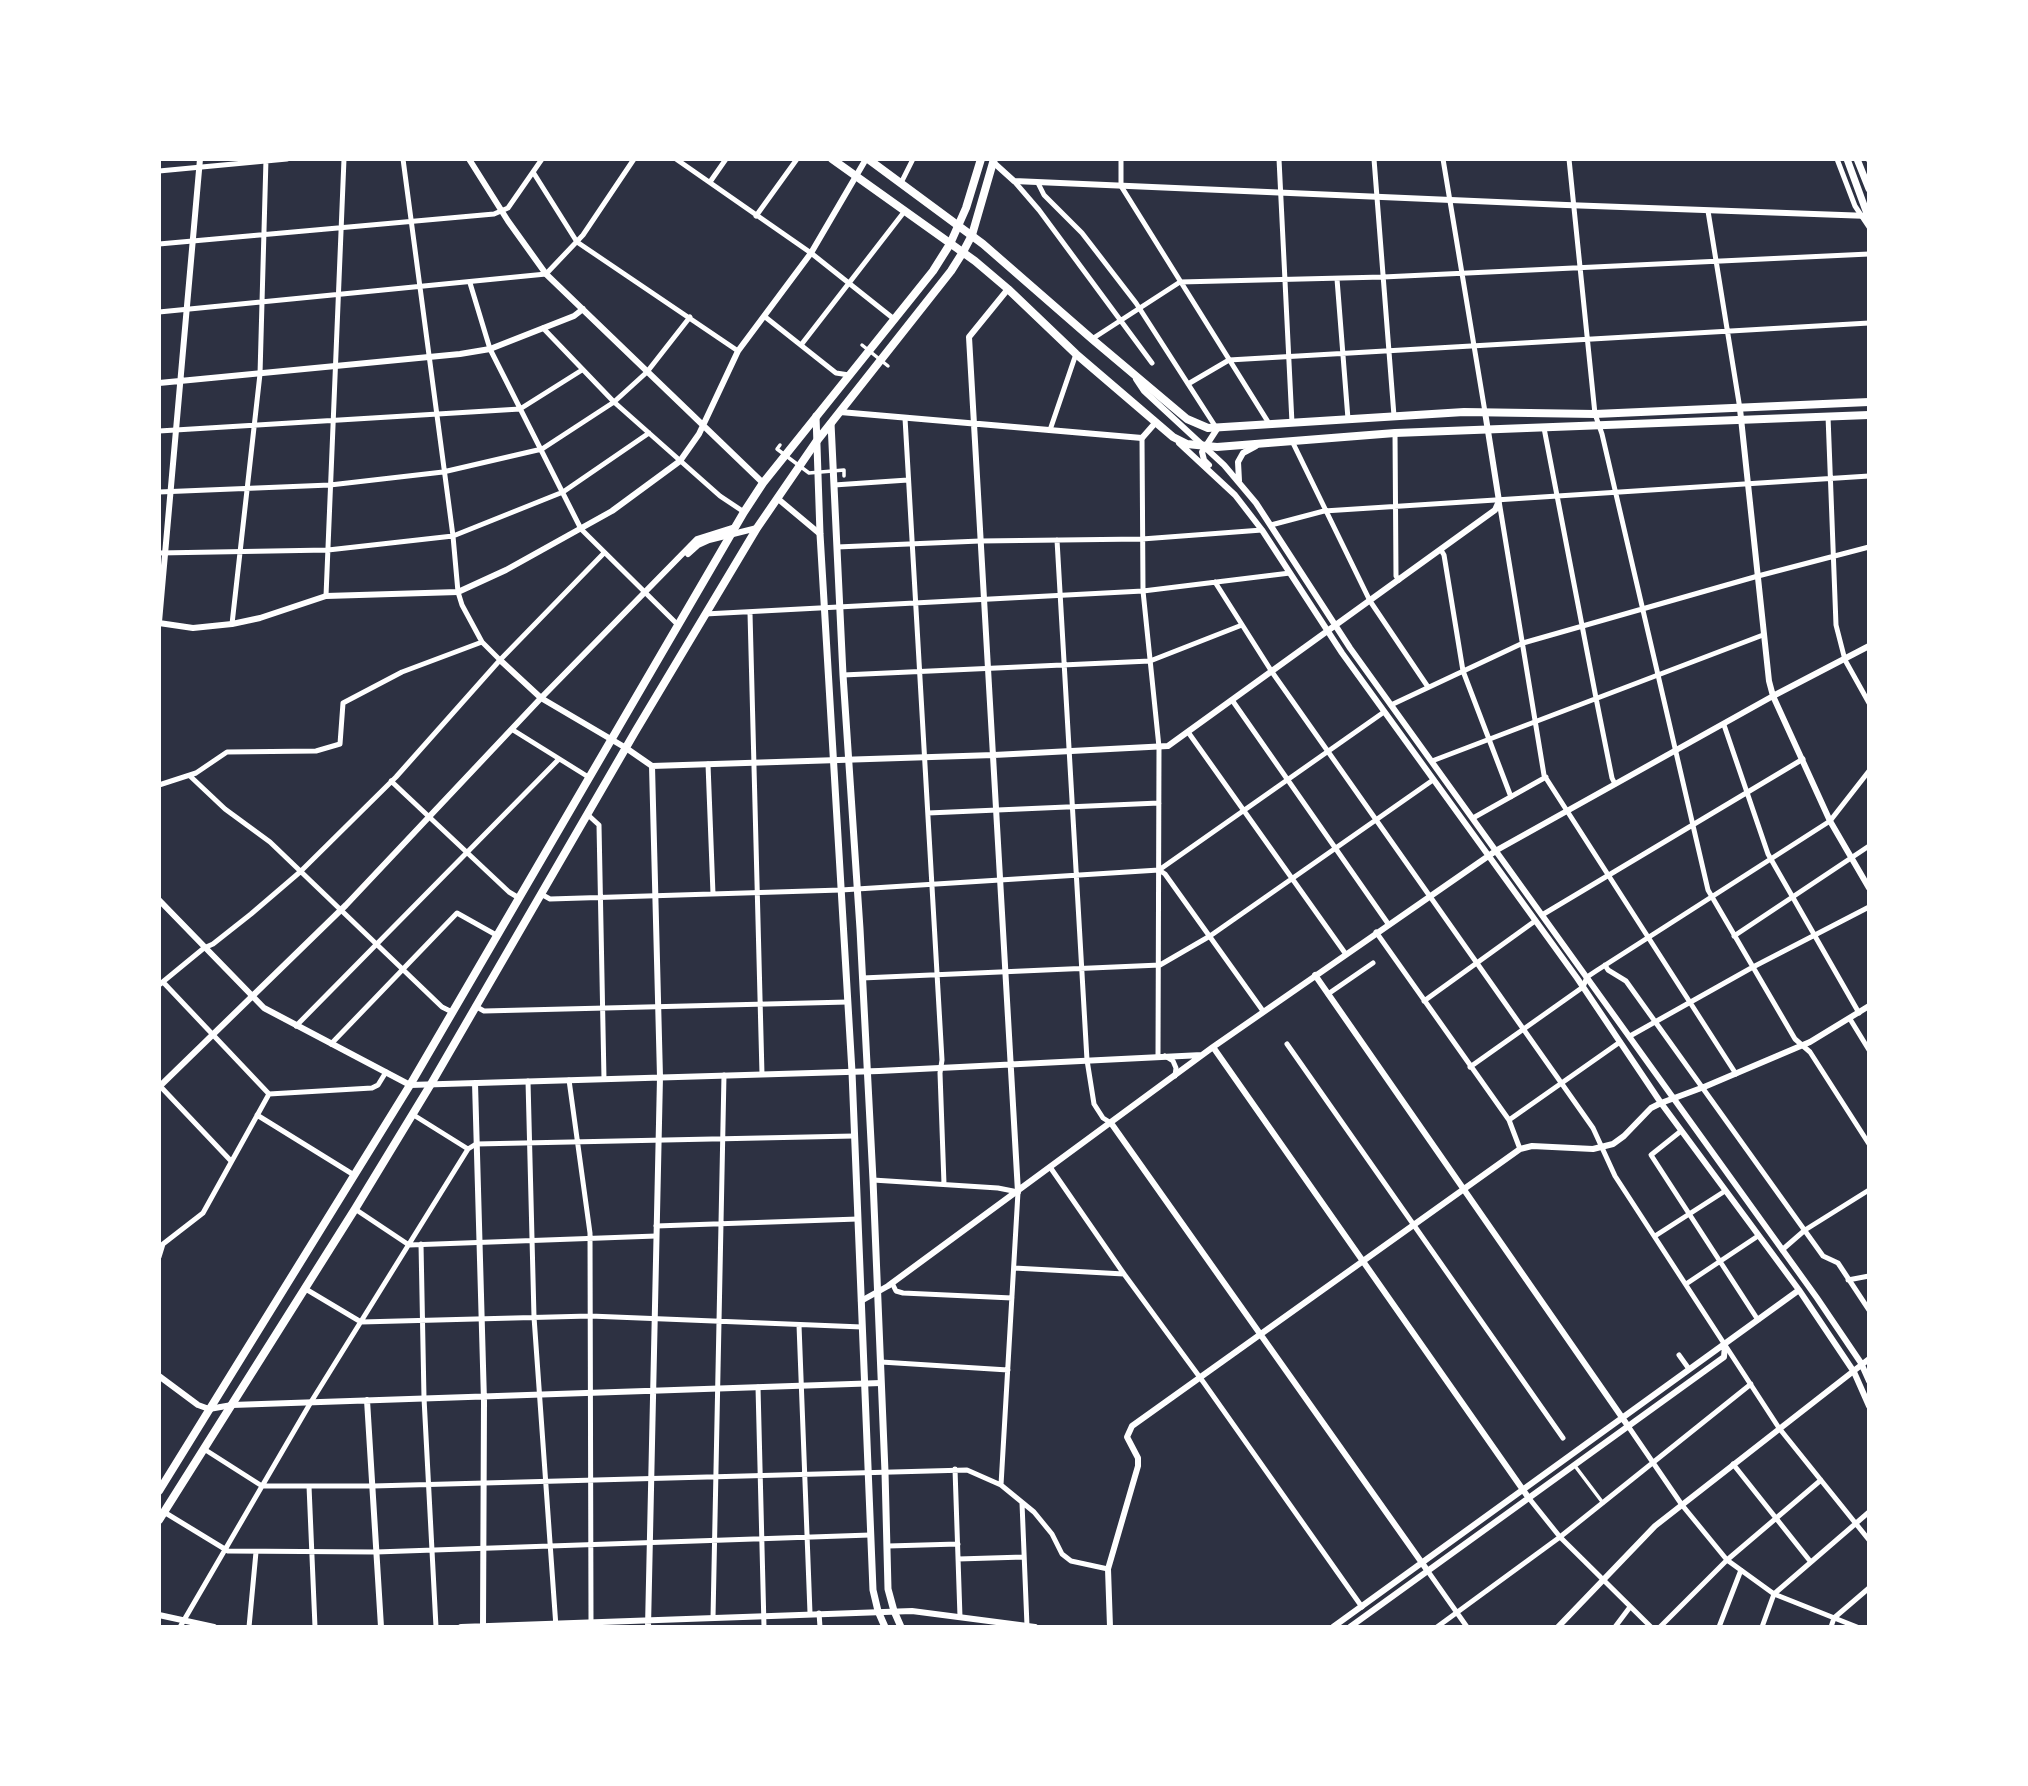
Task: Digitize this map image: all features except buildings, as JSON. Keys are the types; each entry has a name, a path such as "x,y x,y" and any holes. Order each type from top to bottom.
{"main road":[{"path":"832,159 963,252 1008,289 1076,354 1173,437 1187,444 1203,447 1395,433 1869,415"},
{"path":"867,159 972,234 1131,372 1187,419 1200,426 1217,429 1485,412 1595,414 1869,402"},
{"path":"159,1491 410,1085 744,512 763,483 933,271 950,244 981,159"},
{"path":"1847,159 1867,216"},
{"path":"1857,159 1869,189"},
{"path":"162,1516 431,1084 587,814 776,498 963,252 972,234 993,161"},
{"path":"816,416 820,534 852,1072 873,1590 885,1627"},
{"path":"831,423 873,1180 886,1472 888,1589 901,1627"}],"street":[{"path":"200,159 176,430 162,553 159,623 193,628 260,618 327,596 458,592 506,570 636,495 680,461 704,428 738,351 811,253 867,159"},
{"path":"159,171 287,159"},
{"path":"327,596 344,159"},
{"path":"403,159 458,592 462,605 482,642 541,698 652,766 994,755 1168,746 1441,550 1495,510 1499,501"},
{"path":"469,159 502,212 547,274 763,483"},
{"path":"159,244 502,212 508,208 542,159"},
{"path":"159,313 547,274 577,242 634,159"},
{"path":"676,159 811,253 894,319"},
{"path":"710,182 726,159"},
{"path":"756,216 797,159"},
{"path":"901,183 914,159"},
{"path":"1121,159 1121,186 1270,425"},
{"path":"1279,159 1292,423"},
{"path":"1374,159 1394,416"},
{"path":"1443,159 1546,777 1736,1074"},
{"path":"1569,159 1595,414 1616,492 1711,898 1795,1039 1810,1052 1869,1144"},
{"path":"1838,159 1854,206 1867,216 1869,227"},
{"path":"232,624 260,374 266,160"},
{"path":"993,161 1039,210 1152,363"},
{"path":"533,172 577,242 738,351"},
{"path":"1014,181 1867,216"},
{"path":"1038,183 1044,195 1082,233 1139,308 1217,429 1203,447 1204,460 1262,530 1384,712 1583,987 1681,1131 1799,1290 1854,1373 1869,1406"},
{"path":"1708,211 1742,420 1769,681 1773,696 1830,821 1869,888"},
{"path":"801,345 904,212"},
{"path":"1092,339 1180,282 1337,279 1869,254"},
{"path":"1337,279 1348,419"},
{"path":"470,283 490,349 581,529 678,625"},
{"path":"1001,1485 1018,1192 969,337 1008,289"},
{"path":"159,383 429,359 490,349 574,316 583,309"},
{"path":"764,316 836,373 850,375"},
{"path":"159,492 330,485 443,472 542,449 614,402 647,372 690,317"},
{"path":"1188,384 1229,360 1869,323"},
{"path":"543,328 614,402 720,496 744,512"},
{"path":"862,345 888,366"},
{"path":"1050,430 1076,354"},
{"path":"159,431 520,409 582,370"},
{"path":"1131,372 1144,391 1239,481 1271,524 1391,705 1782,1250 1861,1363 1869,1381"},
{"path":"840,412 1142,438"},
{"path":"1828,416 1836,625 1845,660 1869,703"},
{"path":"905,418 937,975 944,1184"},
{"path":"1156,422 1142,438 1142,539 1143,591 1159,747 1162,1056"},
{"path":"1544,428 1611,776 1615,784"},
{"path":"162,553 327,550 453,537 563,492 649,433"},
{"path":"1395,433 1396,576 1399,580"},
{"path":"1173,437 1235,495"},
{"path":"1292,441 1370,601 1428,687"},
{"path":"1239,481 1238,462 1243,453 1250,447 1268,443"},
{"path":"779,447 808,473 844,470 844,476"},
{"path":"804,481 808,473"},
{"path":"1271,524 1325,511 1869,477"},
{"path":"834,485 908,480"},
{"path":"776,498 820,534"},
{"path":"231,1161 160,1086 341,910 645,592 698,545 733,531 757,528"},
{"path":"836,547 980,541 1142,539 1262,530"},
{"path":"1057,540 1087,1060 1094,1104 1103,1118 1111,1123 1468,1627"},
{"path":"1391,705 1523,643 1869,547"},
{"path":"1441,550 1463,671 1511,797"},
{"path":"386,1072 378,1085 372,1088 270,1094 161,983 251,914 300,872 391,781 500,660 604,553"},
{"path":"705,614 1143,591 1290,573"},
{"path":"1215,582 1272,672 1593,1128 1615,1176 1779,1428 1869,1540"},
{"path":"750,613 762,1074"},
{"path":"843,676 1150,662 1242,625"},
{"path":"1432,761 1763,635"},
{"path":"159,785 190,776 227,752 316,751 340,744 343,703 402,671 482,642"},
{"path":"861,1301 892,1283 1018,1192 1213,1046 1497,850 1773,696 1869,646"},
{"path":"1232,700 1389,925"},
{"path":"541,894 550,899 841,890 1159,870 1384,712"},
{"path":"1724,725 1771,859 1859,1013"},
{"path":"513,730 590,778"},
{"path":"1188,732 1345,953"},
{"path":"1542,915 1803,759"},
{"path":"296,1026 558,760"},
{"path":"708,764 713,894"},
{"path":"648,1623 660,1077 656,1007 652,766"},
{"path":"1470,1067 1583,987 1587,976 1830,821 1869,771"},
{"path":"190,776 225,809 270,842 442,1007 452,1012"},
{"path":"1473,818 1546,777"},
{"path":"862,978 1160,965 1210,936 1433,780"},
{"path":"391,781 509,892 519,898"},
{"path":"928,813 1159,803"},
{"path":"587,814 599,825 604,1079"},
{"path":"1734,936 1869,846"},
{"path":"1159,870 1165,874 1263,1012"},
{"path":"159,900 265,1009 410,1085 866,1072 1203,1055"},
{"path":"1630,1036 1814,934 1869,907"},
{"path":"331,1044 457,913 498,936"},
{"path":"1424,1001 1535,921"},
{"path":"1376,932 1509,1120 1520,1149"},
{"path":"1328,994 1373,963"},
{"path":"1605,965 1608,970 1626,981 1656,1020 1823,1256 1838,1263 1869,1310"},
{"path":"1315,975 1682,1505 1727,1560 1774,1594 1857,1627"},
{"path":"475,1006 484,1011 848,1002"},
{"path":"1110,1627 1108,1569 1138,1466 1138,1458 1127,1437 1132,1426 1520,1149 1532,1146 1603,1147 1624,1136 1651,1108 1661,1102 1803,1045 1869,1006"},
{"path":"1850,1018 1869,1050"},
{"path":"1509,1120 1619,1042"},
{"path":"1287,1044 1563,1438"},
{"path":"1213,1046 1521,1489 1559,1537 1651,1627"},
{"path":"1162,1056 1172,1062 1175,1076"},
{"path":"708,1620 716,1539 724,1075"},
{"path":"569,1080 590,1238 590,1544 596,1624"},
{"path":"528,1081 534,1317 556,1625"},
{"path":"475,1083 484,1396 483,1626"},
{"path":"159,1257 161,1242 203,1213 270,1094"},
{"path":"412,1114 468,1149"},
{"path":"257,1115 354,1175"},
{"path":"1681,1131 1651,1155 1758,1320"},
{"path":"182,1623 311,1402 468,1149 477,1144 529,1145 854,1136"},
{"path":"1051,1167 1124,1274 1362,1607"},
{"path":"873,1180 998,1188 1018,1192"},
{"path":"1782,1250 1805,1230 1869,1190"},
{"path":"1655,1237 1725,1192"},
{"path":"355,1209 409,1245 656,1236"},
{"path":"656,1226 858,1219"},
{"path":"1686,1284 1758,1236"},
{"path":"421,1244 424,1398 436,1627"},
{"path":"1014,1268 1124,1274"},
{"path":"1848,1280 1869,1276"},
{"path":"892,1283 896,1291 903,1293 1012,1298"},
{"path":"304,1288 361,1322 590,1316 862,1327"},
{"path":"1333,1627 1799,1290"},
{"path":"799,1325 810,1613"},
{"path":"1350,1627 1724,1357 1725,1345"},
{"path":"1679,1355 1692,1379"},
{"path":"1558,1627 1655,1526 1869,1359"},
{"path":"881,1362 1008,1370"},
{"path":"159,1376 198,1405 209,1409 232,1405 881,1383"},
{"path":"1437,1627 1654,1464 1751,1384"},
{"path":"758,1387 764,1627"},
{"path":"367,1400 381,1627"},
{"path":"204,1449 262,1486 373,1486 967,1470 1001,1485 1034,1512 1052,1534 1062,1554 1071,1561 1108,1569"},
{"path":"1733,1464 1810,1561"},
{"path":"1574,1465 1603,1503"},
{"path":"955,1469 960,1617"},
{"path":"1660,1627 1727,1560 1821,1480"},
{"path":"309,1486 315,1627"},
{"path":"1022,1503 1027,1626"},
{"path":"1762,1627 1774,1594 1869,1512"},
{"path":"162,1516 228,1551 256,1552 376,1552 870,1535"},
{"path":"888,1546 958,1544"},
{"path":"249,1627 256,1552"},
{"path":"958,1559 1024,1557"},
{"path":"1719,1627 1741,1570"},
{"path":"1831,1627 1834,1618 1869,1588"},
{"path":"1615,1627 1630,1607"},
{"path":"878,1611 878,1627"},
{"path":"461,1627 648,1623 878,1611 912,1611 1035,1627"},
{"path":"819,1613 820,1627"},
{"path":"159,1615 182,1623 214,1627"},
{"path":"976,1619 980,1627"}]}
